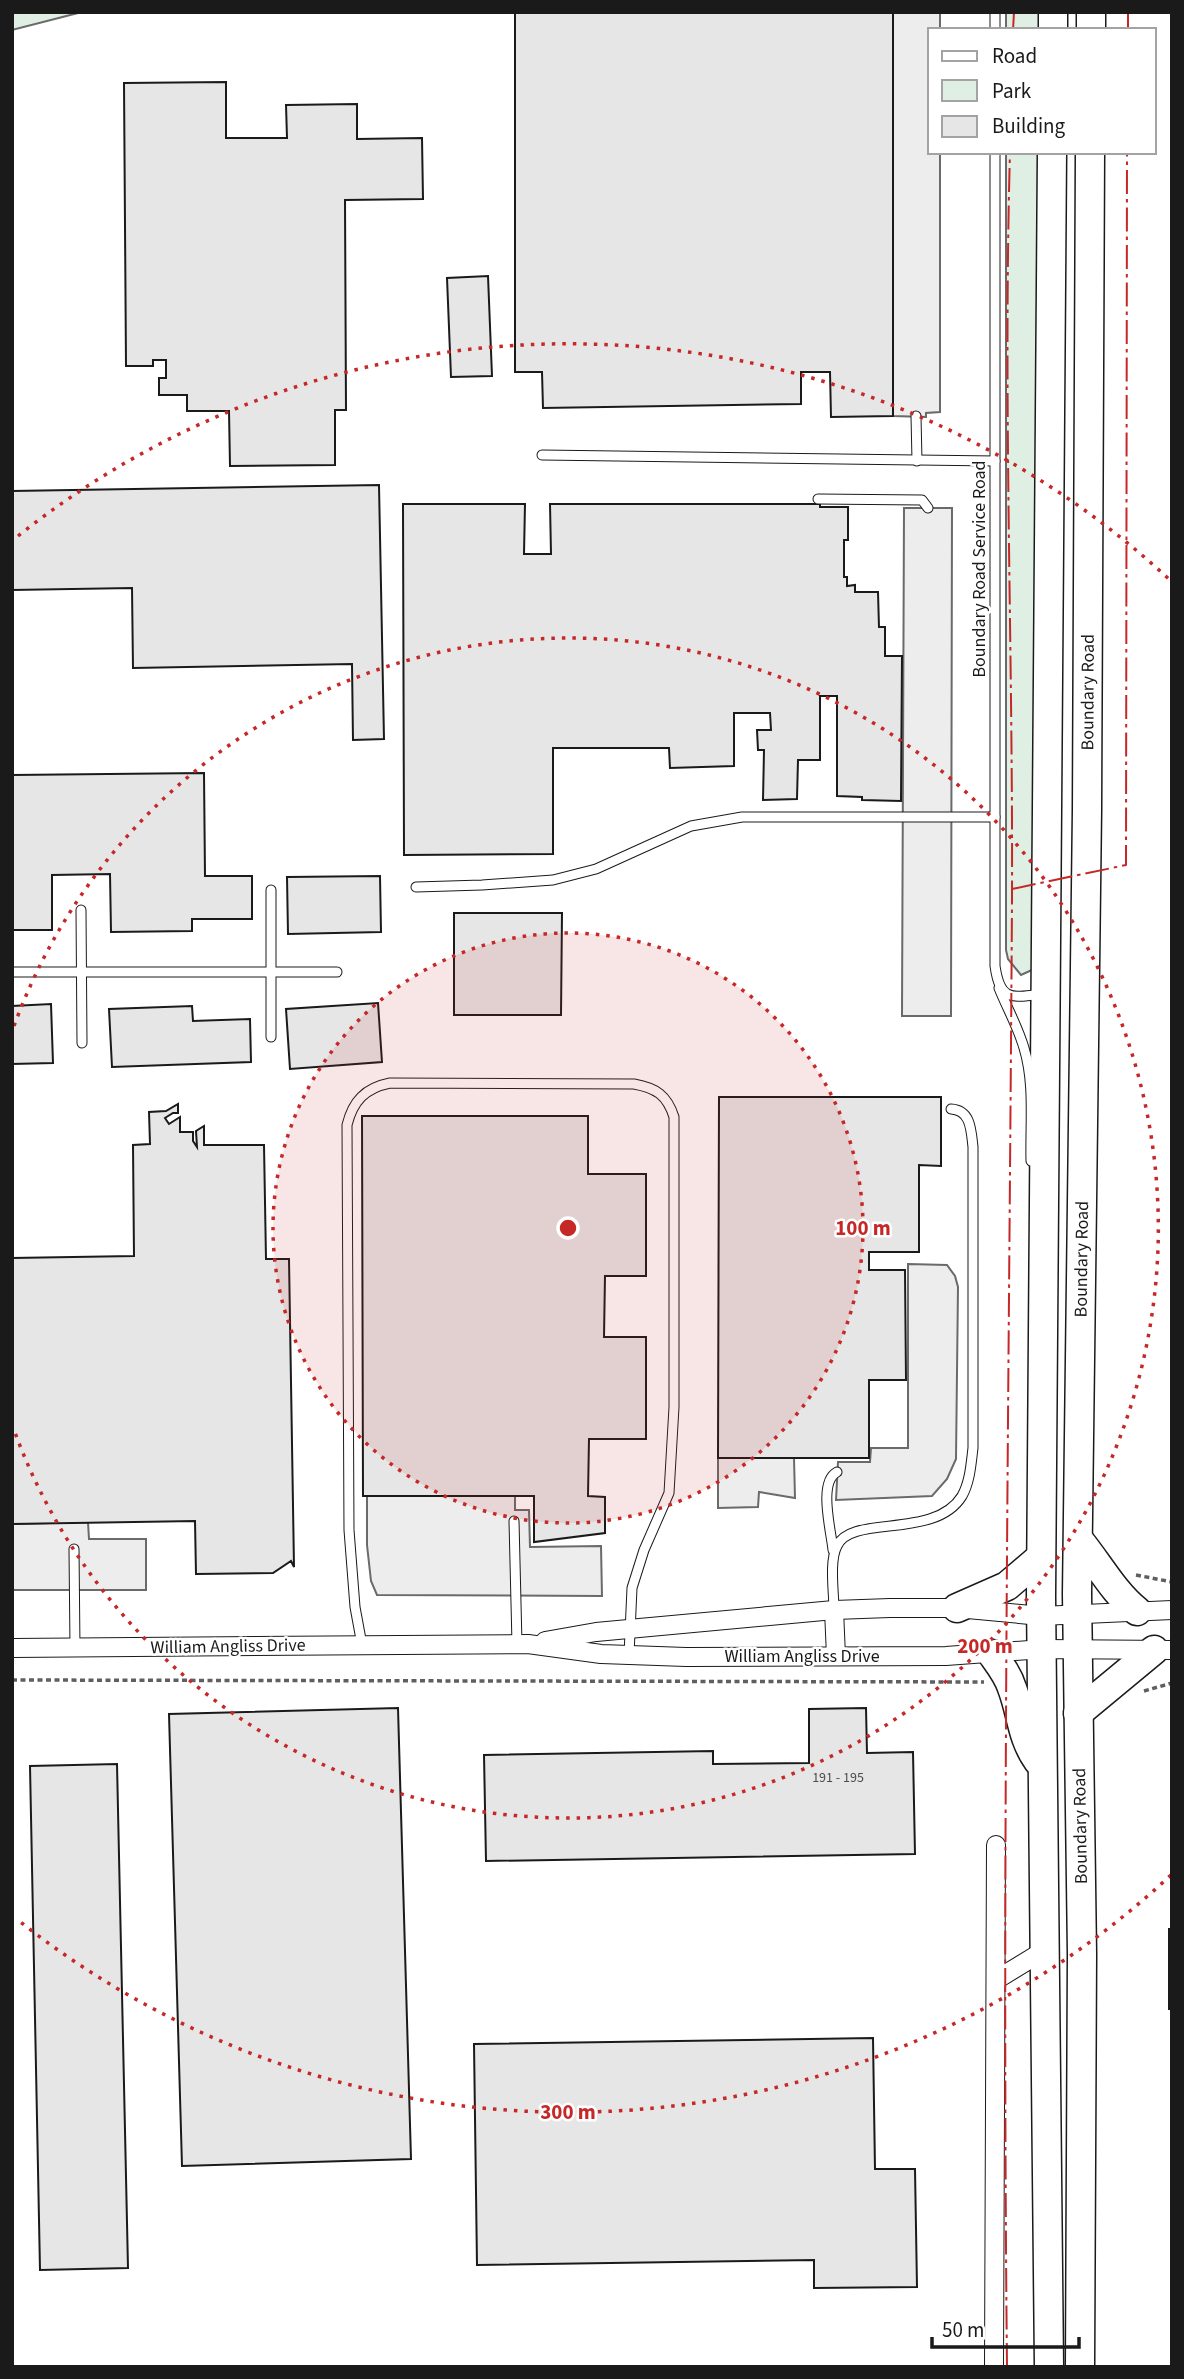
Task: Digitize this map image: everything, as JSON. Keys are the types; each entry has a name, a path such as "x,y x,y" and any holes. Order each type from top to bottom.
{"main road":[{"name":"Boundary Road","path":"1049,2367 1041,1558 1052,154"},
{"name":"Boundary Road","path":"1080,2367 1082,1954 1077,1614 1087,810 1090,154"},
{"path":"1044,994 1084,987"},
{"path":"1079,1540 1108,1576 1116,1592 1137,1611"},
{"path":"957,1608 1007,1586 1041,1558"},
{"path":"1078,1713 1163,1650"},
{"path":"992,1654 1013,1689 1027,1745 1042,1766"}],"street":[{"name":"William Angliss Drive","path":"523,1644 596,1632 834,1610 957,1608 1041,1616 1172,1610"},
{"path":"834,1610 836,1656"},
{"name":"William Angliss Drive","path":"12,1648 523,1644 601,1654 836,1656 992,1654 1043,1649 1163,1650"},
{"path":"994,2367 996,1845"},
{"path":"996,1980 1045,1950"}],"lane":[{"name":"Boundary Road Service Road","path":"995,154 995,966 998,985 1024,1048 1029,1069 1031,1172"},
{"path":"916,416 917,461"},
{"path":"542,455 995,461"},
{"path":"818,499 922,500 928,508"},
{"path":"416,887 482,886 553,880 596,869 691,826 741,817 995,817"},
{"path":"271,890 271,1037"},
{"path":"81,910 82,1043"},
{"path":"12,972 337,972"},
{"path":"998,985 1007,994 1018,998 1044,994"},
{"path":"362,1645 355,1607 349,1530 347,1125 350,1112 366,1091 390,1083 634,1084 651,1087 663,1094 670,1103 674,1117 674,1407 669,1493 644,1550 632,1588 629,1655"},
{"path":"834,1555 837,1543 847,1534 927,1520 946,1512 962,1496 969,1477 973,1448 973,1147 971,1126 965,1114 958,1109 951,1109"},
{"path":"1034,1185 1042,1224"},
{"path":"834,1610 834,1555 826,1492 829,1480 837,1472"},
{"path":"514,1521 523,1644"},
{"path":"74,1549 75,1648"}],"path":[{"path":"1127,1573 1172,1582"},
{"path":"12,1680 941,1680 993,1683"}],"green space":[{"path":"12,12 82,12 12,30"},
{"path":"1006,12 1041,12 1041,28 1006,28"},
{"path":"1006,154 1040,154 1034,969 1021,975 1008,959"}],"shaded area":[{"path":"893,12 940,12 940,28 928,28 928,154 940,154 940,412 926,413 926,417 893,416"},
{"path":"904,508 952,508 951,1016 902,1016"},
{"path":"908,1264 947,1265 955,1276 958,1287 956,1459 947,1479 932,1496 836,1500 838,1462 870,1462 871,1448 908,1448"},
{"path":"718,1458 794,1458 795,1498 759,1492 758,1507 718,1508"},
{"path":"367,1496 515,1496 515,1510 529,1510 530,1547 601,1546 602,1596 377,1595 371,1581 367,1545"},
{"path":"88,1522 89,1539 146,1539 146,1590 12,1590 12,1524"}],"building":[{"path":"515,12 893,12 893,416 831,417 830,372 801,372 801,404 543,408 542,372 515,372"},
{"path":"226,82 226,138 287,138 286,105 357,104 357,139 422,138 423,199 345,200 346,410 335,410 335,465 230,466 229,411 187,411 187,395 159,395 159,378 166,378 166,360 153,360 153,366 126,366 124,83"},
{"path":"488,276 492,376 451,377 447,278"},
{"path":"379,485 384,739 353,740 352,664 133,668 132,588 12,590 12,491"},
{"path":"403,504 525,504 524,554 551,554 550,504 820,504 820,507 848,507 848,540 844,540 844,577 847,577 847,586 855,585 855,592 878,592 879,627 885,627 885,656 902,656 901,801 837,796 837,696 820,696 820,760 798,760 797,799 763,800 764,750 758,750 757,730 771,730 770,713 734,713 734,766 670,768 669,748 553,748 553,854 404,855"},
{"path":"204,773 205,876 252,876 252,919 192,919 192,931 111,932 110,874 52,875 52,930 12,930 12,775"},
{"path":"380,876 381,932 288,934 287,877"},
{"path":"454,913 562,913 561,1015 454,1015"},
{"path":"378,1003 382,1062 290,1069 286,1009"},
{"path":"51,1004 53,1063 12,1064 12,1006"},
{"path":"192,1006 193,1021 250,1019 251,1062 112,1067 109,1009"},
{"path":"719,1097 941,1097 941,1166 919,1165 919,1252 869,1252 869,1270 905,1270 906,1380 869,1380 869,1458 718,1458"},
{"path":"178,1104 178,1113 165,1118 169,1124 180,1117 180,1132 193,1132 193,1141 197,1147 196,1131 204,1126 204,1145 264,1145 266,1259 289,1259 294,1567 291,1561 273,1573 196,1574 195,1521 12,1524 12,1258 134,1256 133,1145 150,1144 149,1112 166,1111"},
{"path":"362,1116 588,1116 588,1174 646,1174 646,1276 605,1276 604,1337 646,1337 646,1439 589,1439 588,1496 605,1497 605,1533 534,1542 534,1496 363,1496"},
{"path":"398,1708 411,2159 182,2166 169,1714"},
{"path":"866,1708 867,1753 913,1752 915,1854 486,1861 484,1755 713,1751 713,1764 809,1763 809,1709"},
{"path":"117,1764 128,2268 40,2270 30,1766"},
{"path":"1169,1929 1172,1929 1172,2009 1169,2009"},
{"path":"873,2038 875,2169 915,2169 917,2287 814,2288 814,2260 477,2265 474,2044"}],"power":[{"path":"1013,28 1014,12"},
{"path":"1128,12 1128,28"},
{"path":"1007,2367 1006,1816 1012,898 1007,339 1010,154"},
{"path":"1012,889 1126,865 1127,154"}]}
